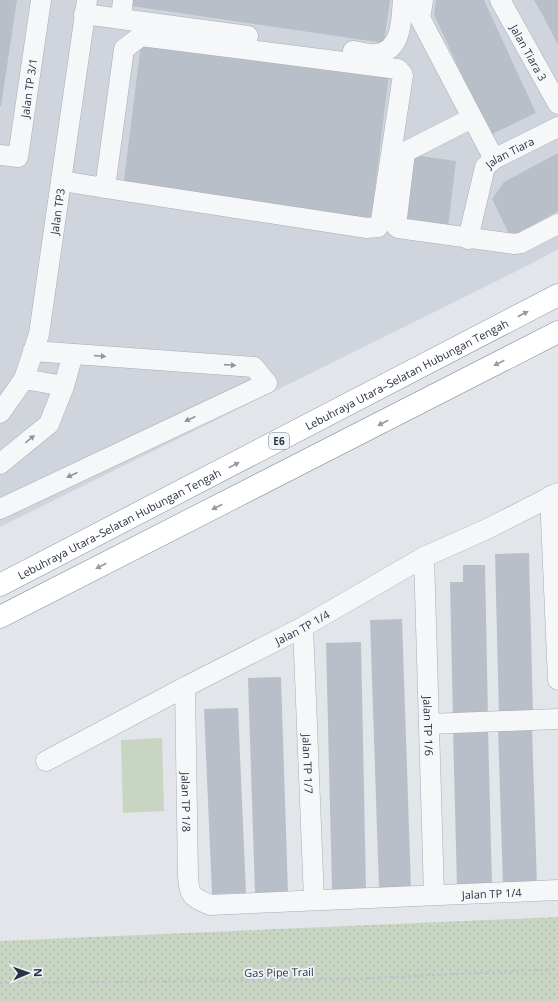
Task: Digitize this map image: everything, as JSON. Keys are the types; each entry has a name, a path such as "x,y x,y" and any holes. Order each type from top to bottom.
{"highway":[{"name":"Lebuhraya Utara–Selatan Hubungan Tengah","path":"0,585 558,295"},
{"path":"0,617 558,332"}],"street":[{"name":"Jalan TP 3/1","path":"0,155 18,157 41,0"},
{"path":"86,7 122,9 377,54 390,48 399,36 403,0"},
{"path":"423,0 420,18 494,159"},
{"name":"Jalan Tiara 3","path":"500,0 558,104"},
{"name":"Jalan TP3","path":"0,413 24,378 39,334 86,7"},
{"path":"62,181 104,188 367,228 378,227 381,220 403,75 398,69 141,36 124,49 104,188"},
{"path":"472,118 405,152 396,226 398,228 468,239 514,244 521,243 558,224"},
{"name":"Jalan Tiara","path":"468,239 485,167 494,159 558,127"},
{"path":"0,509 267,383 254,367 33,351"},
{"path":"0,464 49,424 64,386 72,354"},
{"path":"24,378 64,386"},
{"path":"554,495 558,680"},
{"name":"Jalan TP 1/4","path":"46,761 185,687 303,627 424,557 487,529 554,495"},
{"name":"Jalan TP 1/6","path":"424,557 434,895"},
{"name":"Jalan TP 1/7","path":"303,627 314,900"},
{"name":"Jalan TP 1/8","path":"185,687 188,887 191,894 196,899 210,905"},
{"path":"429,724 558,719"},
{"name":"Jalan TP 1/4","path":"210,905 558,890"}],"path":[{"name":"Gas Pipe Trail","path":"0,983 352,979 558,969"}],"shaded area":[{"path":"0,0 558,0 558,249 527,266 0,527"}],"green space":[{"path":"162,738 164,811 123,813 121,740"},
{"path":"558,917 558,1001 0,1001 0,941"}],"building":[{"path":"0,0 17,0 1,106 0,106"},
{"path":"132,0 390,0 384,43 131,6"},
{"path":"436,0 484,0 536,113 490,135 434,15"},
{"path":"534,0 558,0 558,45 542,14"},
{"path":"141,43 389,75 371,220 123,188"},
{"path":"558,153 558,211 511,238 492,199 504,182"},
{"path":"407,154 456,161 448,227 398,221"},
{"path":"529,553 533,715 499,716 495,554"},
{"path":"463,565 485,565 488,718 453,719 450,582 463,582"},
{"path":"402,619 411,888 379,889 370,620"},
{"path":"361,642 366,889 332,890 326,643"},
{"path":"281,677 288,893 255,894 248,678"},
{"path":"238,708 246,893 212,894 204,709"},
{"path":"532,727 537,885 503,886 498,728"},
{"path":"488,729 492,885 457,886 453,730"}]}
